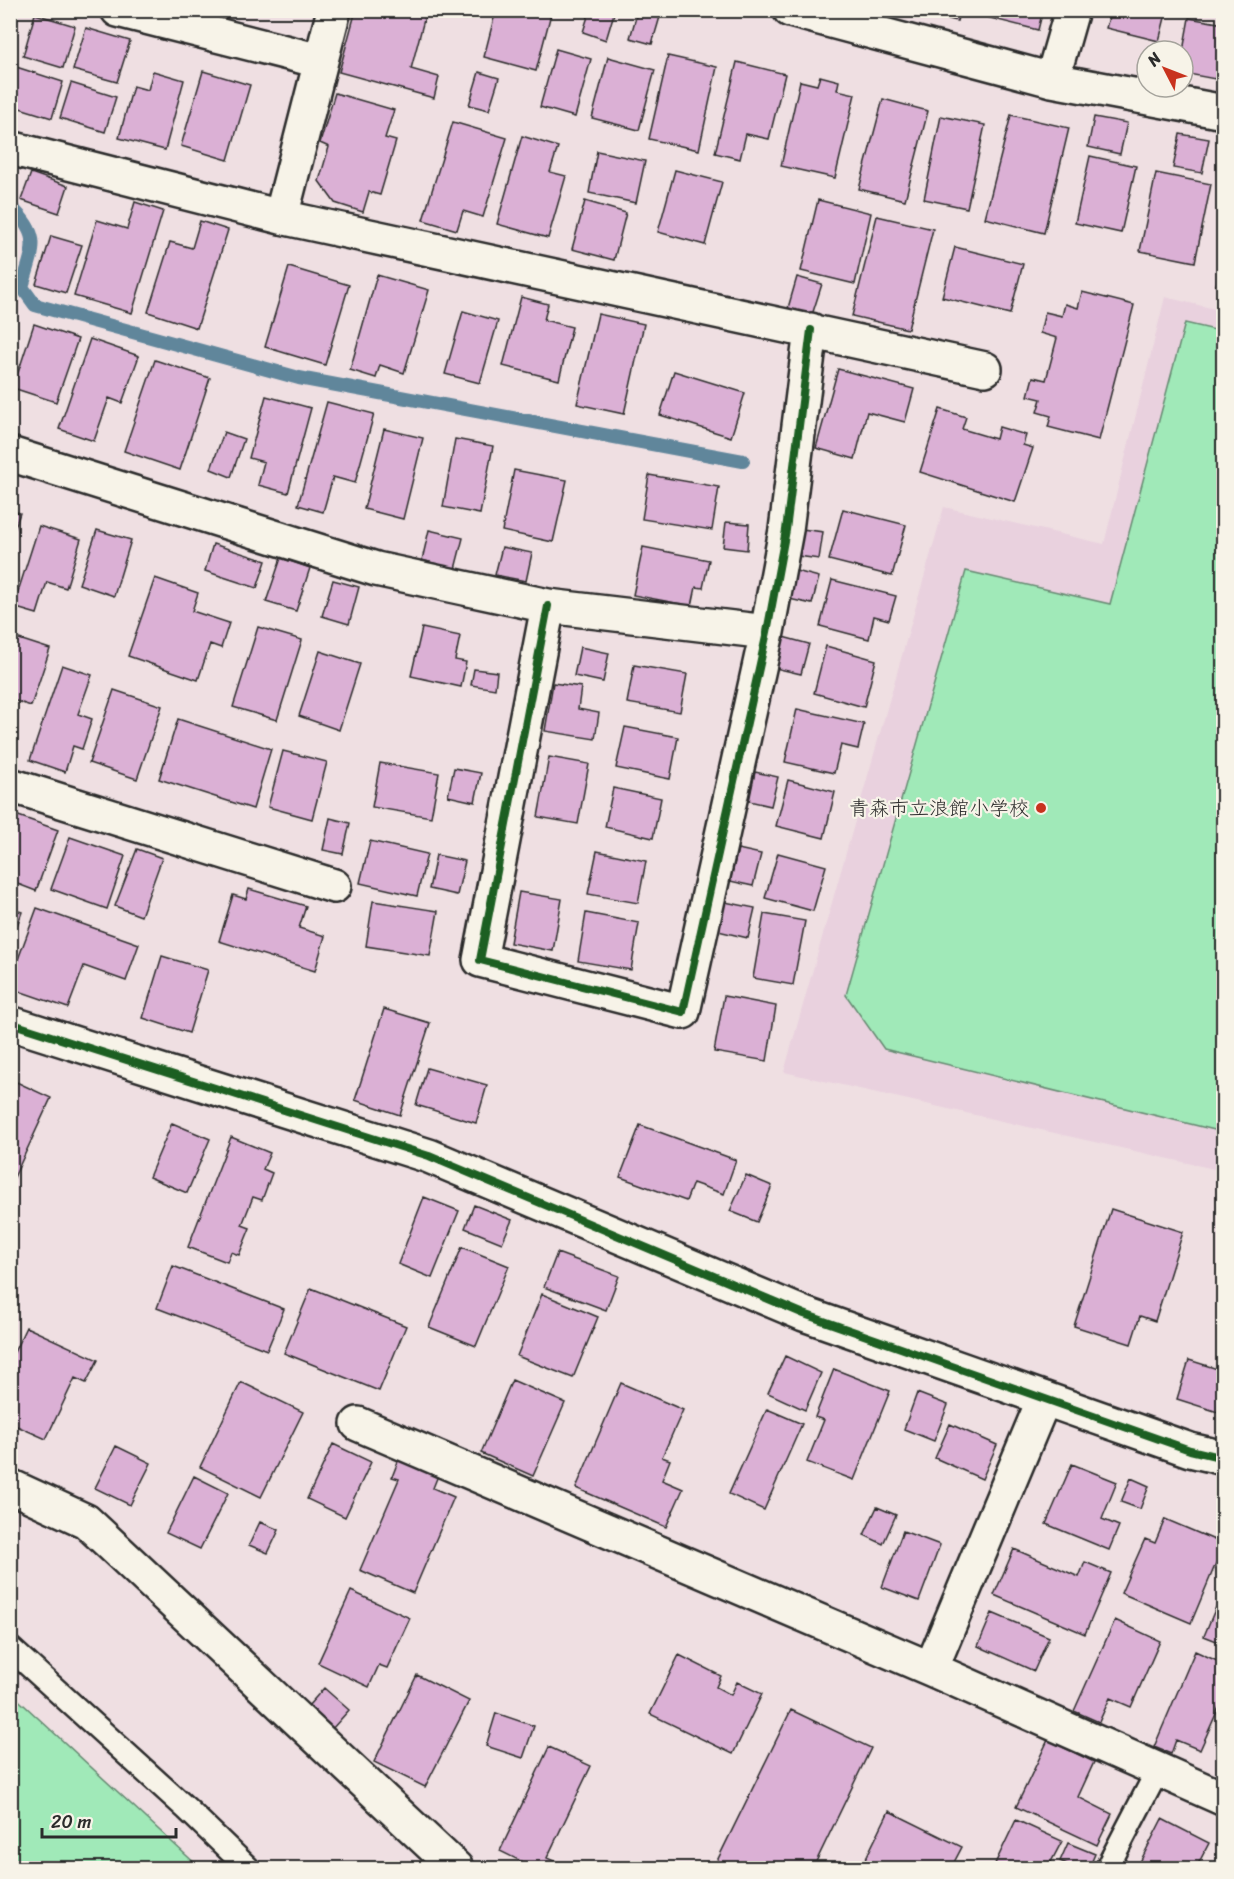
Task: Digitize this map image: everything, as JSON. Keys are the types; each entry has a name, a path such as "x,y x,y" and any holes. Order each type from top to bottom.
{"street":[{"path":"118,10 320,61"},
{"path":"281,217 334,10"},
{"path":"790,10 1052,80 1224,112"},
{"path":"1052,80 1072,10"},
{"path":"10,148 281,217 985,369"},
{"path":"548,606 480,960 683,1011 767,632 786,530 811,330"},
{"path":"10,454 376,569 548,606 767,632"},
{"path":"10,785 334,886"},
{"path":"10,1023 429,1156 804,1314 1190,1450 1224,1458"},
{"path":"930,1669 1044,1399"},
{"path":"358,1424 930,1669 1224,1799"},
{"path":"10,1486 86,1521 456,1869"}],"lane":[{"path":"10,1648 188,1809 249,1869"},
{"path":"1107,1869 1158,1770"}],"shaded area":[{"name":"青森市立浪館小学校","path":"1165,297 1223,311 1223,1171 784,1072 944,507 1104,544"}],"green space":[{"name":"青森市立浪館小学校","path":"1185,323 1224,332 1223,1132 884,1049 846,995 966,571 1110,604"},
{"path":"11,1693 200,1868 11,1868"}],"building":[{"path":"356,10 426,12 411,69 439,77 434,98 339,72"},
{"path":"496,10 552,10 536,71 484,57"},
{"path":"590,10 615,10 606,40 583,32"},
{"path":"638,10 662,10 652,44 630,38"},
{"path":"930,10 960,10 957,21 929,14"},
{"path":"970,10 1043,10 1038,30 970,13"},
{"path":"1111,10 1167,10 1160,39 1106,28"},
{"path":"35,14 75,26 63,68 23,56"},
{"path":"1189,18 1224,24 1224,36 1215,79 1195,75 1195,39 1185,39"},
{"path":"86,28 130,41 117,82 73,70"},
{"path":"556,49 591,59 575,117 540,107"},
{"path":"668,56 717,67 699,150 649,139"},
{"path":"608,57 655,70 639,130 592,118"},
{"path":"737,62 785,74 769,139 746,134 740,159 715,153"},
{"path":"10,65 63,82 52,118 10,105"},
{"path":"153,71 184,80 165,150 119,138 133,86 148,90"},
{"path":"203,71 250,85 228,160 181,146"},
{"path":"479,72 499,78 489,110 469,105"},
{"path":"820,76 839,81 837,90 855,94 835,178 781,166 800,81 817,85"},
{"path":"71,83 116,97 105,132 60,118"},
{"path":"335,93 394,110 385,138 396,141 380,195 369,192 363,212 335,203 319,181 329,147 320,143"},
{"path":"883,99 928,111 905,200 859,189"},
{"path":"1011,115 1069,128 1044,233 985,218"},
{"path":"941,116 985,125 967,208 924,199"},
{"path":"1094,117 1127,123 1120,154 1088,147"},
{"path":"453,122 507,138 483,217 463,211 457,230 423,220"},
{"path":"1180,134 1209,139 1202,173 1173,168"},
{"path":"522,136 558,147 550,172 566,176 548,238 497,224"},
{"path":"597,151 645,161 636,203 589,193"},
{"path":"1090,156 1136,166 1121,233 1075,223"},
{"path":"675,170 722,182 705,245 658,232"},
{"path":"31,173 68,186 59,213 21,200"},
{"path":"1156,173 1211,184 1195,262 1140,251"},
{"path":"818,200 871,213 855,284 801,271"},
{"path":"585,201 626,213 614,260 572,249"},
{"path":"135,202 163,211 132,313 74,296 97,220 127,229"},
{"path":"877,216 933,229 908,329 852,316"},
{"path":"200,221 228,230 197,328 148,312 170,242 192,248"},
{"path":"51,236 82,245 66,293 36,284"},
{"path":"955,247 1023,264 1010,314 942,297"},
{"path":"1224,247 1224,288 1216,286"},
{"path":"289,267 349,285 325,365 265,347"},
{"path":"377,275 429,290 404,373 380,365 376,378 350,370"},
{"path":"797,277 822,284 812,315 788,308"},
{"path":"1082,292 1134,305 1099,440 1048,427 1051,416 1037,412 1041,399 1028,396 1033,377 1046,380 1057,338 1040,333 1045,312 1062,316 1065,304 1078,308"},
{"path":"521,297 548,304 544,320 572,327 559,380 503,366"},
{"path":"463,311 498,321 480,383 445,374"},
{"path":"598,314 644,324 624,414 577,404"},
{"path":"34,324 78,339 56,402 13,388"},
{"path":"90,339 139,356 122,403 109,398 94,441 59,429"},
{"path":"155,360 210,378 180,470 124,451"},
{"path":"838,369 914,389 905,422 867,412 855,459 816,448"},
{"path":"674,371 745,393 731,437 660,415"},
{"path":"266,396 311,408 288,493 258,485 264,462 249,458"},
{"path":"327,402 374,414 355,483 333,477 323,512 298,505"},
{"path":"940,409 966,417 962,429 996,439 999,427 1026,435 1023,445 1033,448 1015,502 920,472"},
{"path":"384,429 423,438 403,519 364,509"},
{"path":"224,432 244,439 231,477 211,469"},
{"path":"455,439 493,446 480,514 443,507"},
{"path":"514,470 567,480 553,542 502,531"},
{"path":"649,475 719,487 712,530 642,519"},
{"path":"843,509 906,525 892,576 829,560"},
{"path":"10,510 20,513 10,542"},
{"path":"726,522 749,524 747,550 723,547"},
{"path":"39,526 81,539 66,588 47,582 37,614 13,607"},
{"path":"802,529 823,532 819,559 798,556"},
{"path":"97,530 131,540 114,596 79,584"},
{"path":"429,530 463,538 455,569 422,560"},
{"path":"213,544 266,561 257,588 205,571"},
{"path":"502,547 532,553 526,581 495,575"},
{"path":"643,547 709,560 703,588 696,587 692,606 633,595"},
{"path":"281,558 310,568 296,611 266,602"},
{"path":"796,571 819,577 812,604 789,599"},
{"path":"155,578 198,593 192,611 229,623 221,648 210,644 198,680 128,656"},
{"path":"333,580 359,587 349,624 322,616"},
{"path":"832,580 896,596 889,620 874,616 869,639 820,626"},
{"path":"258,627 302,640 277,720 233,707"},
{"path":"422,628 460,636 455,660 466,662 461,687 411,676"},
{"path":"10,636 50,649 31,706 10,699"},
{"path":"783,637 809,644 801,674 775,668"},
{"path":"826,646 876,660 864,707 814,693"},
{"path":"580,647 609,653 603,682 574,676"},
{"path":"320,651 360,664 339,730 299,716"},
{"path":"62,665 92,675 78,714 92,719 82,749 73,746 65,772 30,760"},
{"path":"634,665 687,674 680,712 627,703"},
{"path":"474,669 497,672 495,689 471,685"},
{"path":"553,683 581,687 578,709 599,713 595,739 545,731"},
{"path":"114,690 162,706 137,779 89,763"},
{"path":"797,709 864,724 858,749 841,745 834,773 785,762"},
{"path":"178,719 271,749 253,809 159,779"},
{"path":"625,727 678,737 670,779 616,768"},
{"path":"283,751 327,762 312,819 268,807"},
{"path":"549,757 589,764 578,824 538,817"},
{"path":"380,763 439,773 431,817 372,807"},
{"path":"454,768 481,773 475,802 448,796"},
{"path":"755,772 778,777 771,806 749,801"},
{"path":"788,780 835,792 824,838 776,826"},
{"path":"613,788 661,798 653,838 605,827"},
{"path":"10,813 58,830 36,891 10,881"},
{"path":"330,818 350,823 343,854 323,850"},
{"path":"70,837 125,856 107,909 51,889"},
{"path":"370,841 427,854 417,896 360,883"},
{"path":"137,849 162,858 141,916 115,906"},
{"path":"738,849 761,854 753,886 730,881"},
{"path":"597,851 646,861 638,903 588,894"},
{"path":"778,853 826,866 813,911 765,898"},
{"path":"436,855 465,861 457,895 429,889"},
{"path":"249,889 306,906 299,928 325,936 315,971 219,941 233,895 246,899"},
{"path":"519,892 562,899 553,951 510,943"},
{"path":"373,901 438,911 430,956 366,946"},
{"path":"725,902 755,908 748,938 718,931"},
{"path":"10,908 22,912 10,945"},
{"path":"37,908 139,944 126,981 84,966 68,1008 10,988 10,981"},
{"path":"586,913 639,923 631,970 578,961"},
{"path":"764,914 805,921 793,985 753,978"},
{"path":"162,956 208,970 189,1033 143,1018"},
{"path":"724,996 776,1006 767,1061 714,1052"},
{"path":"384,1009 430,1023 400,1115 355,1100"},
{"path":"427,1068 487,1085 476,1123 416,1105"},
{"path":"10,1079 51,1098 10,1186"},
{"path":"172,1123 210,1139 187,1193 149,1177"},
{"path":"640,1125 736,1160 724,1194 693,1183 686,1201 620,1177"},
{"path":"231,1137 270,1153 263,1169 272,1173 262,1200 253,1197 242,1225 250,1228 239,1255 231,1252 227,1262 188,1247"},
{"path":"746,1175 772,1186 757,1222 730,1211"},
{"path":"424,1197 459,1211 432,1278 398,1264"},
{"path":"474,1205 512,1220 502,1243 465,1228"},
{"path":"1111,1209 1183,1232 1155,1321 1140,1316 1131,1344 1074,1326"},
{"path":"462,1247 509,1266 476,1346 429,1327"},
{"path":"557,1253 619,1276 606,1310 544,1287"},
{"path":"173,1266 284,1309 267,1350 157,1308"},
{"path":"311,1288 406,1326 379,1391 284,1353"},
{"path":"542,1294 598,1317 573,1378 517,1356"},
{"path":"26,1327 98,1360 86,1383 75,1378 46,1439 10,1423 10,1361"},
{"path":"785,1356 821,1373 805,1410 768,1393"},
{"path":"1189,1360 1224,1371 1224,1414 1177,1399"},
{"path":"834,1369 890,1391 854,1480 807,1462 824,1420 815,1417"},
{"path":"512,1380 565,1403 533,1476 481,1453"},
{"path":"241,1382 303,1412 261,1497 200,1467"},
{"path":"621,1383 683,1410 662,1457 670,1460 662,1480 683,1489 666,1527 576,1488"},
{"path":"917,1393 948,1405 934,1441 904,1429"},
{"path":"767,1409 802,1424 764,1510 729,1494"},
{"path":"950,1424 997,1445 982,1479 935,1458"},
{"path":"333,1444 371,1462 345,1517 307,1499"},
{"path":"116,1446 151,1463 130,1505 95,1488"},
{"path":"402,1451 441,1468 433,1488 454,1497 413,1593 360,1570 399,1479 392,1477"},
{"path":"1072,1464 1117,1482 1102,1519 1119,1526 1109,1550 1046,1524"},
{"path":"194,1476 228,1493 200,1549 166,1533"},
{"path":"1131,1478 1149,1486 1140,1509 1121,1502"},
{"path":"877,1507 896,1515 883,1544 864,1535"},
{"path":"1165,1519 1224,1544 1191,1623 1121,1593 1145,1539 1155,1543"},
{"path":"260,1522 279,1530 268,1553 249,1545"},
{"path":"903,1531 940,1545 919,1601 882,1587"},
{"path":"1014,1549 1079,1577 1085,1562 1111,1573 1085,1634 994,1595"},
{"path":"351,1591 410,1618 387,1668 379,1665 369,1687 318,1663"},
{"path":"1221,1595 1224,1596 1224,1644 1204,1636"},
{"path":"992,1613 1049,1637 1034,1671 978,1646"},
{"path":"1115,1620 1160,1641 1131,1707 1110,1698 1099,1722 1074,1711"},
{"path":"1195,1651 1224,1664 1224,1696 1200,1750 1176,1740 1171,1754 1154,1747"},
{"path":"679,1655 721,1676 716,1687 731,1695 737,1682 762,1694 733,1754 650,1714"},
{"path":"417,1675 469,1701 425,1787 374,1762"},
{"path":"324,1688 349,1710 332,1729 308,1706"},
{"path":"791,1710 871,1748 813,1868 733,1868 717,1861"},
{"path":"496,1713 534,1726 523,1758 486,1746"},
{"path":"1048,1740 1094,1762 1078,1797 1112,1814 1097,1845 1016,1807"},
{"path":"549,1747 591,1766 547,1858 567,1867 530,1868 531,1866 500,1851"},
{"path":"889,1811 962,1847 951,1868 861,1868"},
{"path":"1162,1819 1209,1843 1196,1868 1137,1868"},
{"path":"1016,1820 1062,1841 1050,1864 1059,1868 993,1868"},
{"path":"1068,1843 1095,1854 1089,1868 1077,1868 1060,1861"}],"waterway":[{"path":"10,206 27,226 31,235 32,253 22,287 35,305 299,378 743,461"}],"cycle path":[{"path":"548,606 480,960 683,1012 767,632 786,530 811,330"},
{"path":"10,1023 429,1156 804,1314 1190,1450 1224,1458"}],"place":[{"name":"青森市立浪館小学校","path":"1041,808"}]}
